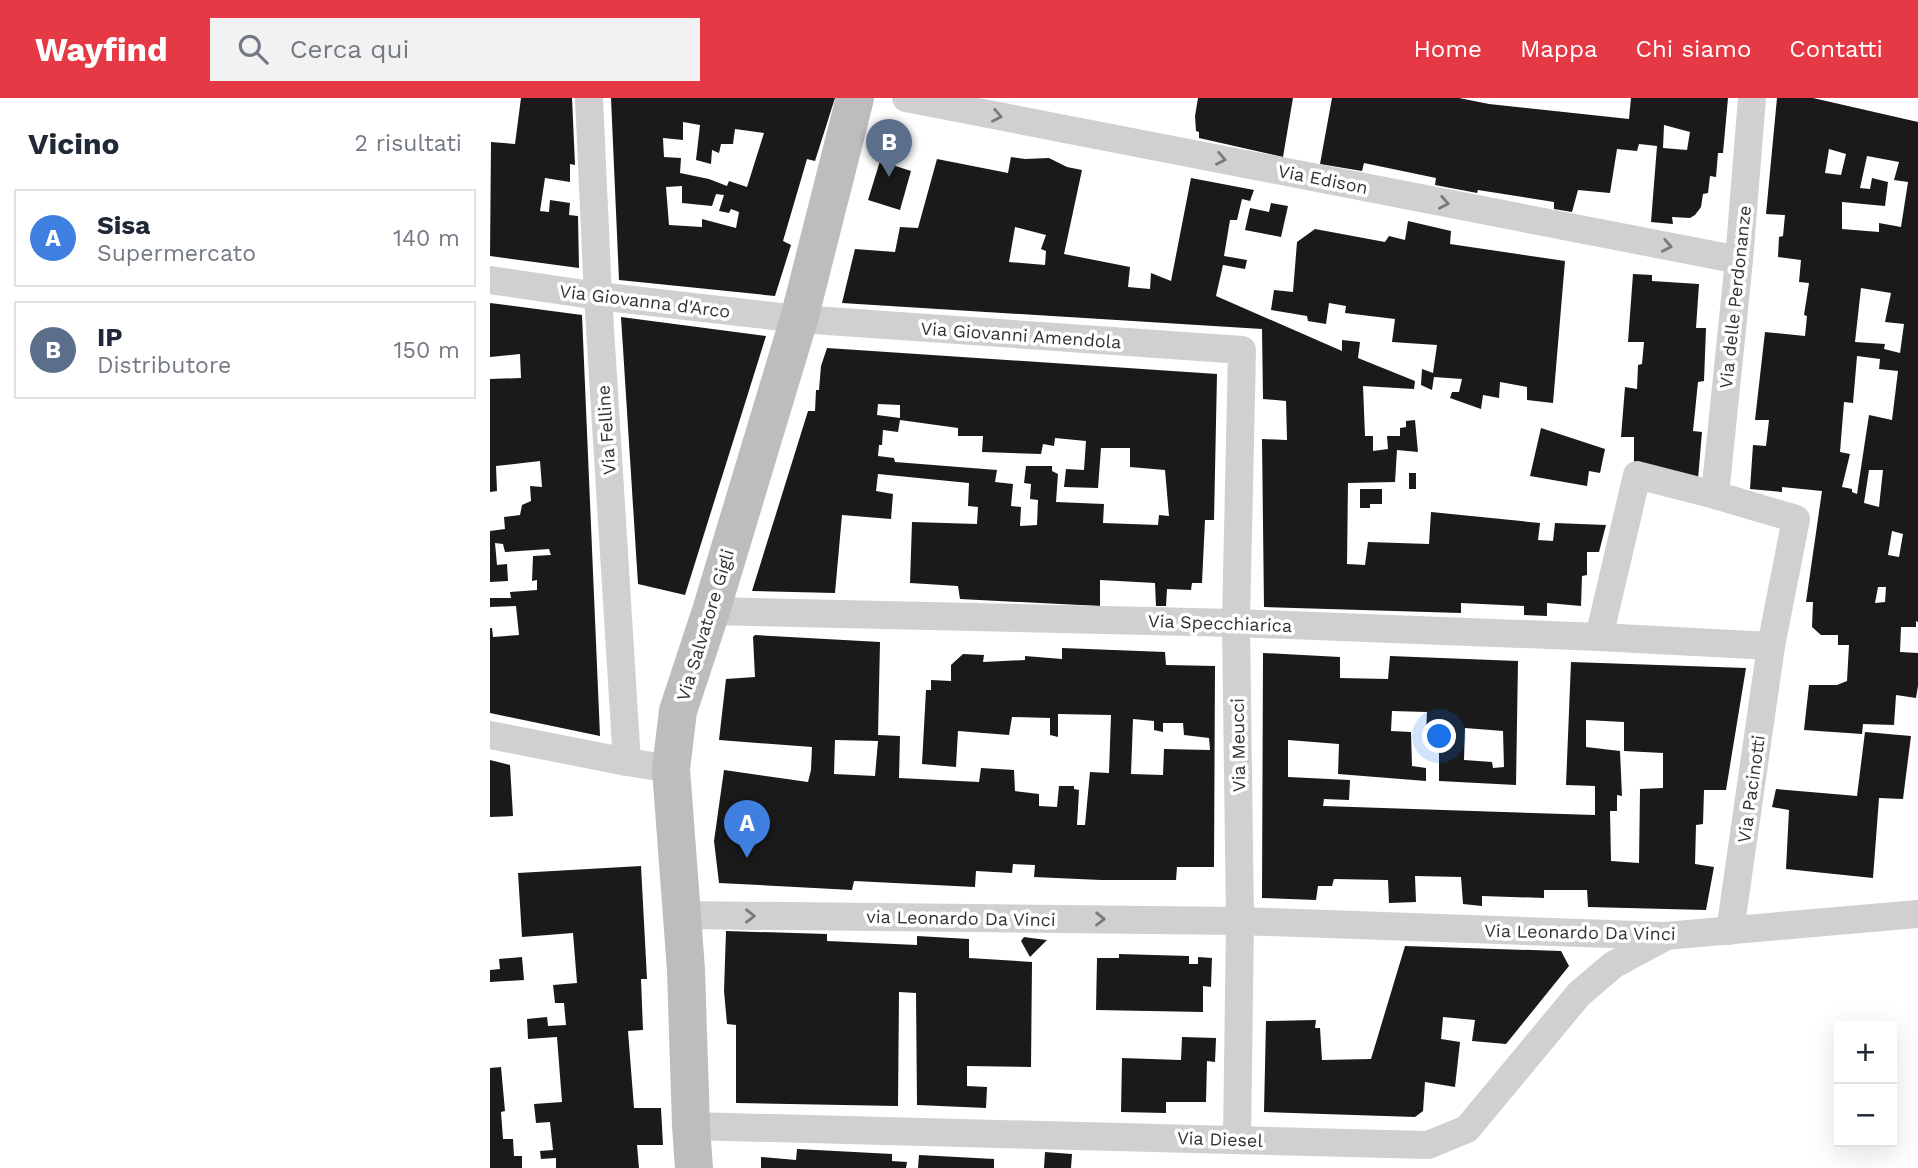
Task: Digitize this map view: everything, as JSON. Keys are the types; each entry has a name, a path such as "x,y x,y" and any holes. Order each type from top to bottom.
{"street":[{"name":"Via Felline","path":"589,98 598,296 627,762"},
{"name":"Via Salvatore Gigli","path":"694,1168 682,915 671,769 678,711 799,319 855,98"},
{"name":"Via Edison","path":"906,98 1740,260"},
{"name":"Via delle Perdonanze","path":"1715,495 1740,260 1752,98"},
{"name":"Via Giovanna d'Arco","path":"490,280 598,296 799,319"},
{"name":"Via Giovanni Amendola","path":"799,319 1242,350"},
{"name":"Via Meucci","path":"1237,1140 1240,921 1236,623 1242,350"},
{"path":"1599,637 1637,475 1715,495"},
{"name":"Via Pacinotti","path":"1715,495 1796,519 1771,646 1730,930"},
{"name":"Via Specchiarica","path":"711,611 1236,623 1771,646"},
{"path":"490,735 671,769"},
{"name":"Via Leonardo Da Vinci","path":"1240,921 1665,936 1918,910"},
{"name":"via Leonardo Da Vinci","path":"682,915 1240,921"},
{"name":"Via Diesel","path":"691,1126 1429,1145 1467,1129 1579,994 1613,965 1665,936"}],"building":[{"path":"521,98 572,98 575,165 570,164 570,182 545,178 540,211 549,212 550,200 570,203 569,215 578,216 579,268 490,256 491,142 515,144"},
{"path":"611,98 835,98 815,161 807,159 783,241 791,245 775,296 619,280","holes":["683,122 700,125 696,160 711,164 712,150 719,153 721,144 733,144 735,129 764,133 747,187 729,181 727,186 680,173 681,158 664,157 663,138 683,140","682,186 682,203 712,206 716,194 724,195 719,211 729,213 731,209 739,212 736,228 702,219 702,227 669,225 666,187"]},
{"path":"1198,98 1293,98 1283,157 1199,138 1195,116"},
{"path":"1332,98 1459,98 1489,104 1629,119 1631,98 1728,98 1723,153 1718,153 1716,177 1710,176 1708,193 1703,194 1701,207 1695,215 1690,218 1672,217 1673,224 1651,222 1657,146 1639,144 1637,151 1617,149 1610,193 1578,190 1572,212 1554,209 1554,202 1435,185 1436,178 1364,163 1362,171 1320,164","holes":["1664,125 1690,132 1687,150 1663,148"]},
{"path":"1777,98 1813,98 1918,122 1918,622 1916,621 1916,627 1901,627 1900,652 1918,653 1918,686 1916,698 1896,695 1894,725 1863,724 1862,734 1804,730 1809,685 1837,685 1847,681 1849,645 1838,645 1838,635 1821,635 1812,627 1813,602 1806,602 1822,491 1782,487 1782,492 1750,489 1753,445 1766,446 1769,420 1755,420 1765,332 1805,336 1807,316 1804,315 1809,283 1799,282 1801,260 1778,257 1779,237 1783,236 1785,215 1766,214","holes":["1829,149 1846,154 1841,175 1825,173","1867,156 1899,162 1894,180 1908,182 1901,227 1879,223 1879,232 1842,229 1842,202 1885,206 1888,182 1872,178 1870,189 1860,188","1861,288 1891,293 1885,322 1904,324 1900,353 1884,349 1885,344 1855,342","1857,356 1880,359 1879,369 1898,371 1892,420 1869,415 1857,494 1852,492 1852,489 1842,487 1850,454 1840,452 1844,402 1853,403","1869,470 1883,470 1879,507 1864,503","1892,531 1903,534 1899,557 1888,555","1878,587 1886,587 1885,602 1875,603"]},
{"path":"1011,157 1049,158 1067,167 1082,170 1064,254 1130,267 1128,287 1150,289 1151,273 1171,281 1191,178 1254,190 1250,201 1242,199 1237,220 1230,220 1224,256 1247,260 1245,269 1223,265 1216,296 1342,351 1342,340 1360,342 1358,358 1415,381 1414,389 1363,386 1365,436 1373,436 1373,451 1388,449 1387,436 1400,436 1400,428 1406,427 1406,421 1415,420 1418,452 1397,450 1395,482 1348,483 1347,564 1365,565 1368,542 1429,544 1431,512 1540,523 1538,540 1553,541 1555,523 1606,525 1599,552 1587,552 1587,575 1582,576 1581,606 1547,603 1547,616 1524,615 1524,606 1461,603 1461,613 1264,607 1262,439 1287,440 1286,401 1263,399 1262,329 842,303 855,249 895,252 900,227 918,228 937,159 1008,173","holes":["1015,227 1046,235 1041,249 1046,251 1045,265 1009,262"]},
{"path":"880,161 911,171 900,210 868,200"},
{"path":"1271,203 1288,206 1281,237 1245,230 1250,208 1269,212"},
{"path":"1408,221 1451,231 1450,244 1565,261 1553,403 1527,400 1527,387 1500,382 1499,398 1483,395 1481,409 1450,398 1452,392 1459,392 1462,379 1434,377 1432,390 1421,385 1422,369 1433,373 1437,345 1392,342 1395,319 1345,313 1346,306 1329,303 1326,324 1308,321 1307,316 1271,310 1274,290 1293,292 1297,242 1315,229 1385,242 1389,236 1405,240"},
{"path":"1633,274 1652,275 1652,281 1699,284 1696,328 1706,328 1704,381 1698,382 1693,431 1702,432 1698,479 1634,464 1634,437 1621,437 1625,387 1637,389 1638,365 1642,364 1644,342 1628,342"},
{"path":"490,303 582,315 600,736 490,713 490,628 493,637 519,635 516,606 490,607 490,598 511,598 510,592 537,590 537,580 532,581 533,556 551,555 549,549 505,552 503,544 495,543 497,565 507,564 508,581 490,582 490,531 505,529 504,517 520,515 522,505 531,501 530,486 542,487 540,461 496,466 497,491 490,492 490,379 521,378 520,354 490,357"},
{"path":"621,317 766,336 685,595 638,584"},
{"path":"827,348 1217,374 1214,520 1205,520 1202,583 1192,583 1191,590 1167,589 1166,606 1156,606 1155,583 1100,580 1100,606 960,599 958,586 910,583 912,522 977,524 978,507 968,506 969,483 878,474 876,491 893,494 891,519 842,515 835,593 752,591 808,411 815,411 821,366","holes":["878,404 900,405 900,418 877,415","900,420 958,428 958,436 983,436 982,452 1041,454 1043,444 1054,446 1055,438 1086,441 1084,470 1066,469 1064,487 1098,488 1101,448 1130,448 1130,467 1165,470 1169,516 1159,515 1158,525 1103,523 1104,504 1056,502 1058,474 1052,471 1052,466 1026,466 1024,483 1031,484 1030,499 1038,500 1037,525 1020,526 1021,507 1011,506 1013,484 995,482 997,470 895,462 894,458 878,456 883,430 898,432"]},
{"path":"1541,428 1605,449 1600,473 1589,471 1587,486 1530,476"},
{"path":"1409,473 1416,473 1416,489 1409,489"},
{"path":"1360,489 1382,489 1382,504 1370,504 1370,508 1360,508"},
{"path":"753,637 880,642 878,735 900,736 899,778 979,782 981,768 1014,770 1015,791 1039,794 1039,806 1057,807 1059,786 1074,786 1074,789 1079,790 1077,825 1085,825 1090,772 1109,773 1111,715 1058,714 1058,737 1050,735 1050,718 1012,717 1009,735 958,731 956,767 922,764 926,690 931,690 931,680 951,681 951,665 963,654 984,655 983,662 1025,660 1025,656 1062,659 1062,648 1165,652 1166,665 1215,666 1214,867 1177,867 1176,880 1101,880 1034,877 1035,865 1013,864 1012,873 976,871 975,887 854,881 852,890 719,883 714,841 724,770 808,782 811,770 812,747 719,740 726,679 755,677","holes":["1133,719 1154,721 1154,730 1163,732 1163,723 1183,723 1184,735 1209,738 1210,750 1164,749 1163,775 1131,774","835,740 878,741 875,776 834,774"]},
{"path":"1263,653 1340,657 1340,678 1388,679 1390,656 1518,661 1516,785 1439,781 1439,732 1426,732 1427,712 1392,711 1391,731 1411,732 1412,766 1426,768 1426,781 1338,774 1339,744 1288,740 1288,777 1350,780 1349,800 1324,799 1323,806 1595,815 1595,786 1566,785 1571,662 1746,668 1726,790 1704,790 1703,824 1696,825 1695,864 1714,867 1706,910 1588,907 1587,890 1544,890 1544,898 1482,896 1482,906 1463,904 1461,877 1415,876 1416,902 1389,903 1388,880 1334,879 1332,886 1318,886 1316,900 1262,898","holes":["1586,720 1624,722 1624,751 1663,753 1663,788 1640,789 1639,863 1611,861 1610,811 1617,811 1617,795 1622,796 1620,751 1586,747","1465,728 1503,731 1504,767 1493,768 1492,762 1464,760"]},
{"path":"1865,732 1911,736 1903,799 1879,798 1873,878 1786,869 1789,810 1772,807 1776,789 1857,796"},
{"path":"490,760 510,765 513,816 490,817"},
{"path":"641,866 647,979 641,979 643,1030 628,1031 634,1108 661,1108 663,1145 637,1145 639,1168 556,1168 556,1158 541,1159 540,1151 553,1150 550,1122 536,1123 534,1104 562,1102 557,1037 528,1039 527,1019 547,1017 548,1026 566,1025 564,1003 555,1003 553,985 577,983 573,933 522,937 518,873"},
{"path":"726,931 827,934 827,941 917,945 917,936 969,939 969,958 1032,962 1031,1067 967,1066 967,1086 987,1087 986,1108 917,1105 916,993 899,992 898,1106 736,1103 736,1025 727,1024 724,991"},
{"path":"1024,937 1047,940 1030,957 1021,941"},
{"path":"1405,946 1561,951 1569,966 1506,1044 1472,1041 1475,1020 1443,1017 1441,1039 1460,1042 1455,1087 1425,1082 1423,1111 1415,1117 1264,1112 1266,1021 1316,1020 1315,1028 1320,1028 1322,1060 1371,1059"},
{"path":"1119,954 1189,956 1189,964 1198,964 1198,957 1212,958 1211,987 1203,986 1203,1012 1096,1010 1097,958 1119,958"},
{"path":"522,957 524,980 490,982 490,970 500,969 499,959"},
{"path":"1182,1037 1216,1038 1215,1062 1207,1061 1206,1102 1166,1102 1166,1113 1121,1112 1122,1058 1181,1060"},
{"path":"501,1067 505,1111 501,1112 503,1139 513,1139 514,1156 522,1156 522,1168 490,1168 490,1068"},
{"path":"797,1149 892,1154 892,1161 907,1162 906,1168 761,1168 761,1157 796,1160"},
{"path":"1045,1152 1072,1154 1071,1168 1044,1168"},
{"path":"919,1155 994,1159 994,1168 918,1168"}],"place":[{"name":"IP","path":"889,177"},
{"name":"Sisa","path":"747,858"}]}
